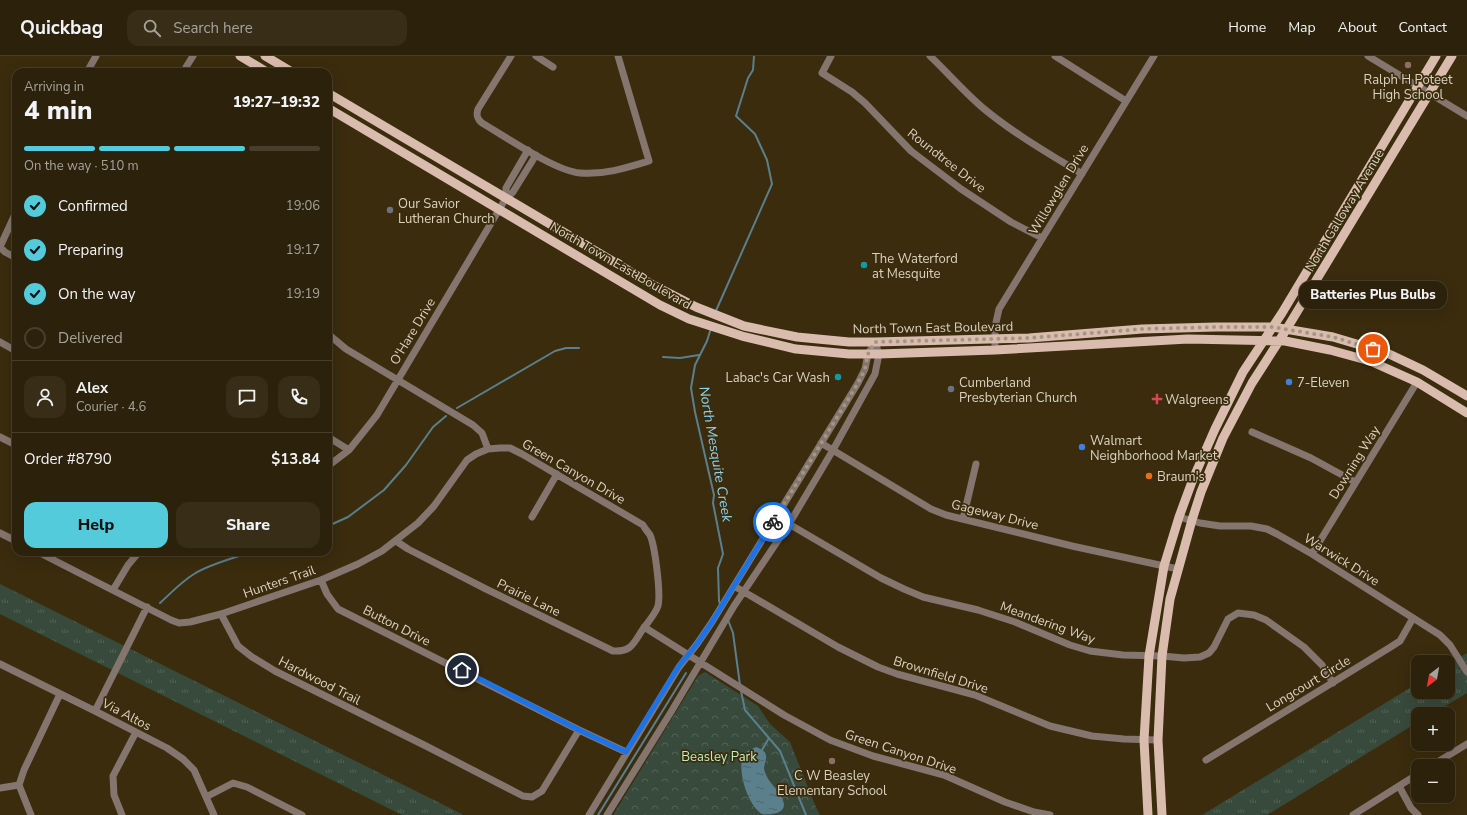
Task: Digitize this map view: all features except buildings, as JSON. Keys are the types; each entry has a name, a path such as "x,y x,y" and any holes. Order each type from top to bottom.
{"main road":[{"path":"240,56 260,68"},
{"name":"North Galloway Avenue","path":"1148,815 1144,740 1149,656 1164,566 1179,517 1193,479 1214,431 1243,372 1330,234 1436,56"},
{"name":"North Galloway Avenue","path":"1162,815 1158,740 1162,656 1170,599 1192,520 1224,435 1252,383 1278,340 1286,330 1452,56"},
{"path":"266,68 268,58 285,68"},
{"name":"North Town East Boulevard","path":"332,95 653,285 696,307 735,323 775,334 811,339 875,342 1029,338 1114,331 1179,328 1272,327 1333,337 1387,353 1423,370 1467,396"},
{"name":"North Town East Boulevard","path":"332,110 660,305 689,319 732,333 796,349 868,354 995,350 1179,340 1278,340 1330,350 1370,361 1417,382 1467,412"},
{"path":"399,150 406,138"},
{"path":"1373,162 1384,169"},
{"path":"1330,234 1340,240"},
{"path":"1179,328 1179,340"},
{"path":"1114,331 1115,343"},
{"path":"774,344 775,334"},
{"path":"1370,361 1373,349"},
{"path":"1214,431 1224,435"}],"street":[{"path":"89,68 96,56"},
{"path":"186,68 193,56"},
{"path":"511,56 476,114 478,120 536,155 564,169 579,173 612,171 649,161 618,56"},
{"path":"536,56 553,67"},
{"name":"Roundtree Drive","path":"831,56 822,73 852,92 865,103 911,151 961,189 1011,222 1042,238"},
{"path":"930,56 984,109 1017,133 1082,174"},
{"path":"1055,56 1126,101"},
{"name":"Willowglen Drive","path":"995,350 995,327 999,308 1154,56"},
{"path":"1368,56 1467,116"},
{"path":"506,198 506,188 528,150"},
{"path":"506,198 513,192 536,155"},
{"name":"O'Hare Drive","path":"332,463 349,450 377,415 506,198"},
{"path":"12,221 0,247 12,256"},
{"path":"332,337 346,349 473,425 482,434 488,449"},
{"path":"0,342 12,349"},
{"path":"589,815 679,666 712,622 777,517 858,383 865,369 868,354 875,342"},
{"path":"607,815 671,712 734,606 789,524 833,450 875,374 879,354 875,342"},
{"name":"Downing Way","path":"1312,554 1417,382"},
{"path":"1252,432 1311,458 1355,482"},
{"path":"0,437 12,443"},
{"path":"332,439 349,450"},
{"name":"Gageway Drive","path":"821,443 931,509 946,515 1072,546 1178,569"},
{"name":"Green Canyon Drive","path":"488,449 510,448 557,474 642,525 650,535 658,581 659,599 658,607 644,627"},
{"name":"Hunters Trail","path":"221,614 321,580 358,564 382,551 418,523 434,506 467,460 488,449"},
{"path":"963,520 976,464"},
{"path":"532,517 557,474"},
{"name":"Meandering Way","path":"777,517 904,590 924,597 978,610 1015,622 1070,645 1090,651 1123,655 1184,658 1200,657 1208,653 1214,647 1228,619 1238,613 1248,614 1266,620 1304,647 1322,665 1333,683"},
{"name":"Warwick Drive","path":"1179,517 1208,525 1237,525 1267,529 1312,554 1440,635 1450,645 1467,672"},
{"path":"0,533 12,539"},
{"name":"Prairie Lane","path":"396,541 486,589 613,652 622,652 628,649 644,627"},
{"path":"46,556 171,620 190,622 221,614"},
{"path":"113,590 128,565 136,556"},
{"name":"Button Drive","path":"321,580 326,594 338,609 626,752"},
{"name":"Brownfield Drive","path":"734,586 838,647 878,667 897,674 975,695 1050,726 1092,736 1158,740"},
{"path":"95,710 148,607"},
{"name":"Hardwood Trail","path":"221,614 238,646 252,657 275,671 426,746 522,796 532,797 542,791 579,730"},
{"name":"Longcourt Circle","path":"1206,760 1400,641 1413,618"},
{"path":"644,627 700,662"},
{"name":"Green Canyon Drive","path":"700,662 802,725 845,746 873,756 944,775 1004,802 1034,812 1050,815"},
{"name":"Via Altos","path":"0,664 95,710 183,759 194,770 214,815"},
{"path":"31,815 19,785 24,770 60,694"},
{"path":"122,815 114,795 113,776 136,732"},
{"path":"1442,759 1467,744"},
{"path":"1353,815 1411,778"},
{"path":"206,797 233,784 247,787 302,815"},
{"path":"0,788 19,785"},
{"path":"1399,786 1411,808 1418,815"}],"green space":[{"path":"0,584 464,815 402,815 0,614"},
{"path":"1467,653 1467,693 1444,707 1411,707 1411,726 1267,815 1202,815 1411,687 1411,699 1455,699 1455,660"},
{"name":"Beasley Park","path":"705,672 758,706 770,724 790,742 820,815 613,815 698,676"}],"water":[{"path":"756,747 765,753 766,758 764,768 767,777 783,800 783,808 775,813 762,814 752,803 744,786 741,768 744,753"}],"waterway":[{"name":"North Mesquite Creek","path":"715,313 772,184 767,160 755,134 736,116 748,78 753,70 754,56"},
{"name":"North Mesquite Creek","path":"711,328 707,341 695,365 691,388 714,495 713,503 723,554 718,568 720,604"},
{"path":"457,408 555,351 566,348 579,348"},
{"path":"663,357 680,358 699,355"},
{"path":"332,524 348,517 384,490 406,465 433,427 446,416"},
{"path":"160,603 185,580 200,570 240,556"},
{"name":"North Mesquite Creek","path":"728,620 733,633 740,685"},
{"path":"598,815 686,673"},
{"name":"North Mesquite Creek","path":"741,691 745,710 780,751 806,815"},
{"path":"762,750 769,738"}],"way so far":[{"path":"773,522 858,383 865,369 868,354 875,342 1029,338 1142,329 1272,327 1333,337 1373,349"}],"place":[{"name":"Ralph H Poteet High School","path":"1408,65"},
{"name":"Our Savior Lutheran Church","path":"390,210"},
{"name":"The Waterford at Mesquite","path":"864,265"},
{"name":"Batteries Plus Bulbs","path":"1373,349"},
{"name":"Labac's Car Wash","path":"838,377"},
{"name":"7-Eleven","path":"1289,382"},
{"name":"Cumberland Presbyterian Church","path":"951,389"},
{"name":"Walgreens","path":"1157,399"},
{"name":"Walmart Neighborhood Market","path":"1082,447"},
{"name":"Braum's","path":"1149,476"},
{"name":"C W Beasley Elementary School","path":"832,761"}],"route":[{"path":"462,670 579,730 626,752 679,666 697,644 712,622 773,522"}]}
